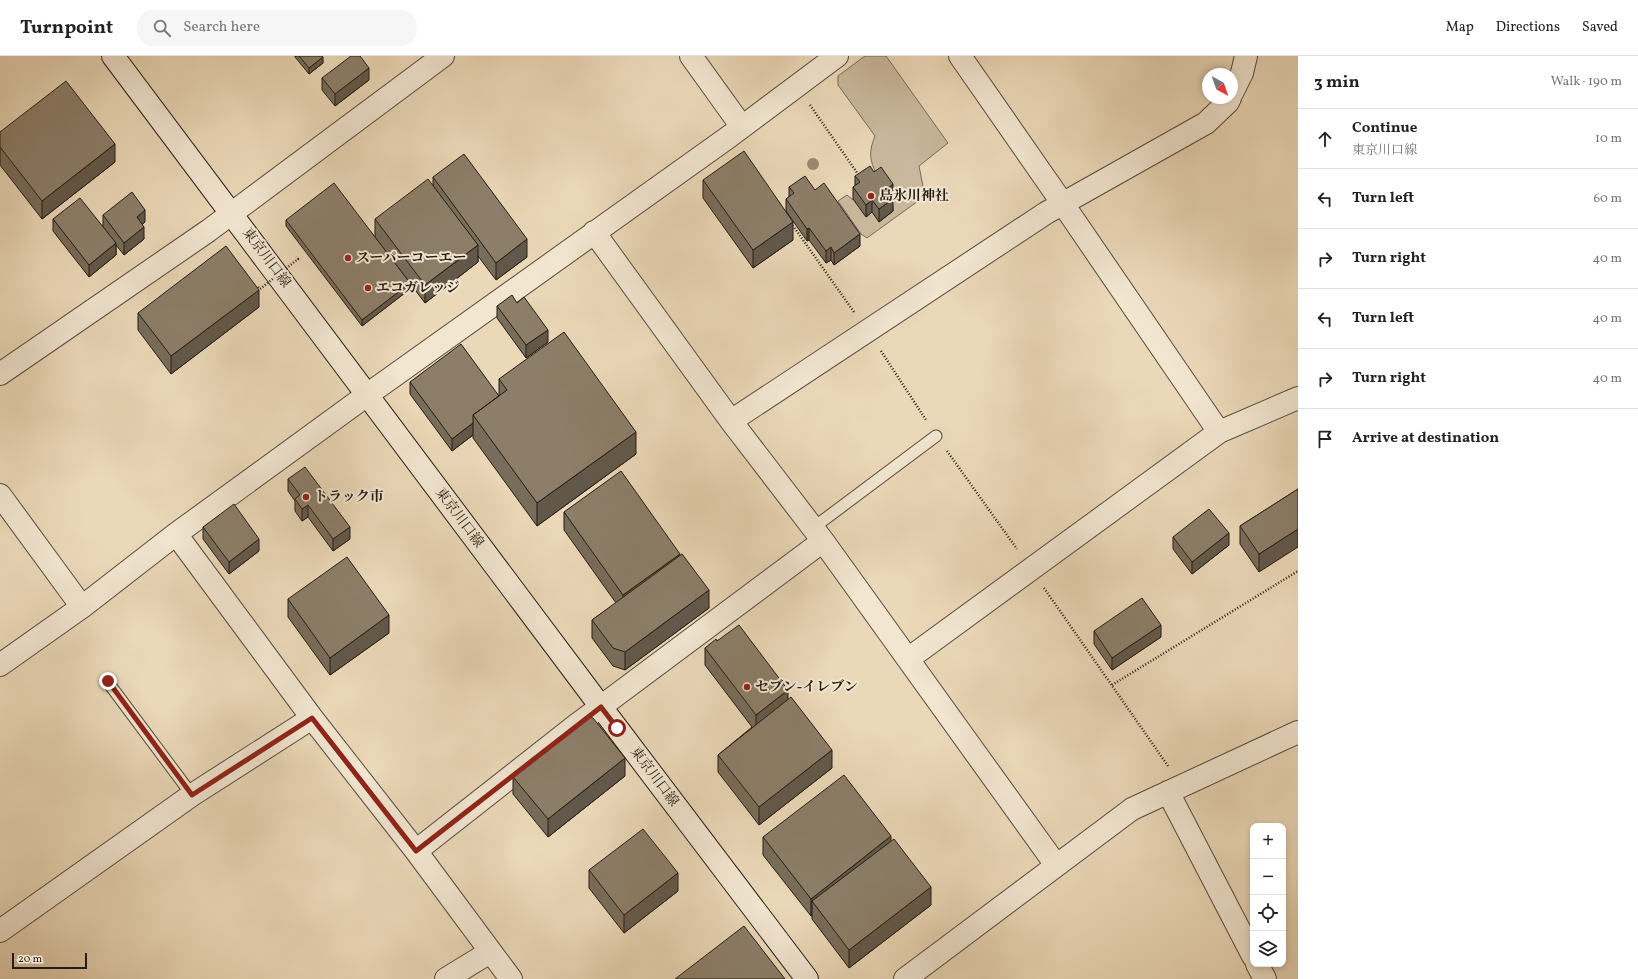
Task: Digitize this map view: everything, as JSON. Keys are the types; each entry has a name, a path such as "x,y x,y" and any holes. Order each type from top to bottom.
{"street":[{"name":"東京川口線","path":"113,56 807,979"},
{"path":"691,56 742,127"},
{"path":"0,665 82,607 176,534 367,395 742,127 837,56"},
{"path":"960,56 1219,432"},
{"path":"1238,81 1242,73 1246,56"},
{"path":"0,374 232,213 431,59"},
{"path":"731,420 868,332 1046,213 1206,123 1226,104"},
{"path":"594,232 731,420 818,534 1056,865"},
{"path":"908,659 1219,432 1298,398"},
{"path":"0,495 82,607"},
{"path":"176,534 312,718 416,851 511,979"},
{"path":"416,851 601,707 818,534"},
{"path":"0,931 192,795 312,718"},
{"path":"905,979 1132,809 1298,732"},
{"path":"1175,789 1250,950"},
{"path":"446,979 490,952"},
{"path":"1259,967 1265,979"}],"lane":[{"path":"818,534 936,436"},
{"path":"108,681 192,795"}],"path":[{"path":"797,86 863,182"},
{"path":"790,221 868,332"},
{"path":"258,287 260,289 298,259 296,257"},
{"path":"1031,569 1112,684 1175,789"},
{"path":"1112,684 1298,572"}],"shaded area":[{"path":"865,56 886,56 948,143 919,166 925,196 867,238 861,234 838,201 847,195 853,200 880,181 871,159 871,149 875,136 838,85 838,76"}],"building":[{"path":"299,56 322,56 323,57 309,68"},
{"path":"351,56 360,56 369,68 335,94 322,78"},
{"path":"66,81 115,144 42,201 0,147 0,132"},
{"path":"744,151 793,222 753,250 703,180"},
{"path":"464,154 527,239 496,263 433,177"},
{"path":"870,166 874,172 881,167 893,184 887,189 893,199 879,209 872,200 866,205 853,187 860,182 855,176"},
{"path":"805,176 815,190 824,183 860,234 834,253 831,247 826,251 809,228 807,229 786,199 794,193 789,187"},
{"path":"428,179 478,245 425,285 375,219"},
{"name":"スーパーコーエー","path":"334,183 410,283 362,320 286,220"},
{"path":"132,192 145,210 137,217 144,227 124,243 103,215"},
{"path":"80,198 116,243 89,265 53,219"},
{"path":"226,246 259,290 171,356 138,313"},
{"path":"512,295 517,303 524,297 548,330 526,345 497,306"},
{"path":"564,332 636,432 537,503 473,415 507,390 499,379"},
{"path":"461,344 499,396 473,415 473,423 452,439 410,382"},
{"path":"305,467 350,527 333,539 308,505 302,509 295,499 300,495 288,479"},
{"path":"621,471 680,554 623,595 564,512"},
{"path":"1298,489 1298,529 1259,554 1240,526"},
{"path":"234,504 259,539 229,562 203,527"},
{"path":"1209,509 1229,533 1192,562 1173,537"},
{"path":"682,554 709,590 625,652 613,648 592,620"},
{"path":"347,557 389,615 330,658 288,599"},
{"path":"1142,598 1161,625 1112,658 1094,631"},
{"name":"セブン-イレブン","path":"739,625 788,690 756,715 705,648 716,639 717,641"},
{"path":"791,697 832,750 759,807 718,755"},
{"path":"588,717 593,718 625,758 548,819 513,777"},
{"path":"844,775 891,836 811,899 763,837"},
{"path":"643,829 678,873 624,915 589,870"},
{"path":"894,839 931,887 849,950 812,901"},
{"path":"744,926 785,979 675,979"}],"place":[{"name":"島氷川神社","path":"871,196"},
{"name":"スーパーコーエー","path":"348,258"},
{"name":"エコガレッジ","path":"368,288"},
{"name":"トラック市","path":"306,497"},
{"name":"セブン-イレブン","path":"747,687"}],"route":[{"path":"108,681 192,795 312,718 416,851 601,707 617,728"}]}
